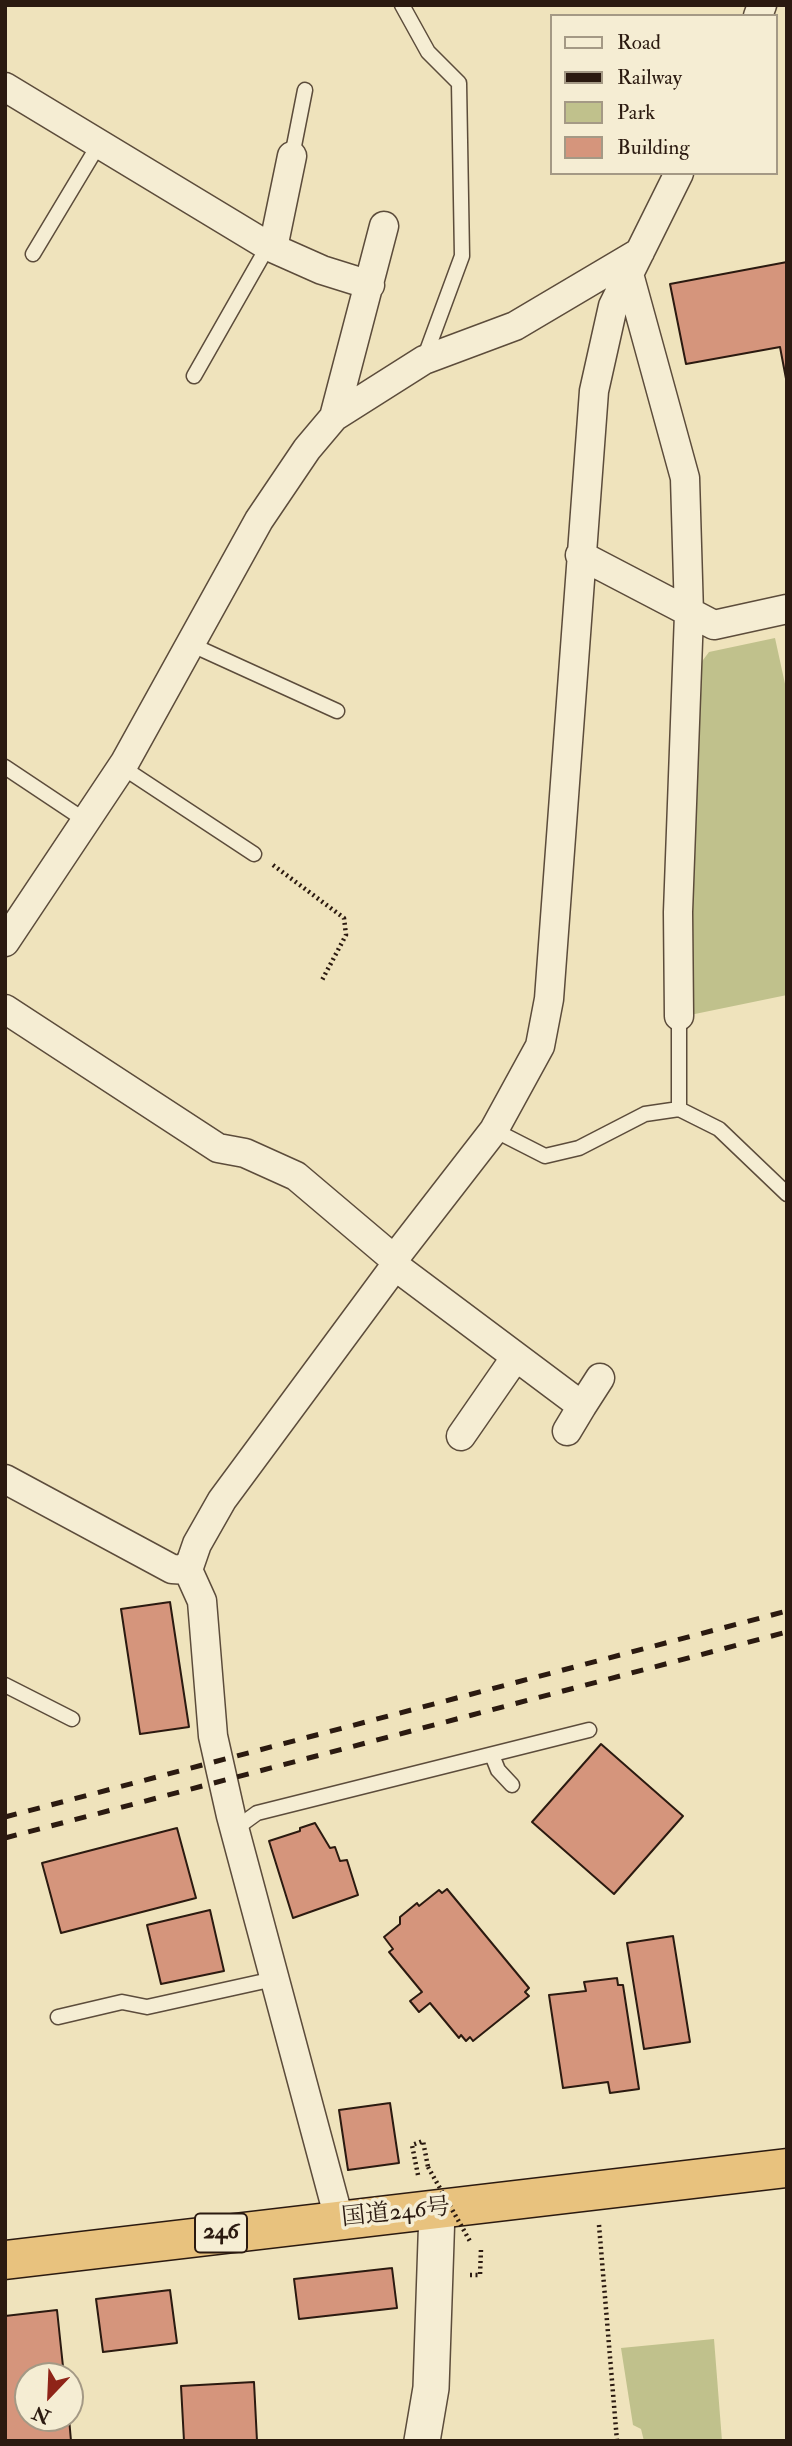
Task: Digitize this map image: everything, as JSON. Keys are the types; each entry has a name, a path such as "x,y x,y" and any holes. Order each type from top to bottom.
{"highway":[{"name":"国道246号","path":"5,2260 339,2219 428,2199 596,2190 787,2168"}],"street":[{"path":"5,87 270,247 322,270 370,285"},
{"path":"270,247 292,156"},
{"path":"339,2219 234,1829 213,1736 202,1601 188,1570 197,1544 222,1500 494,1130 540,1046 549,999 594,391 613,306 679,175"},
{"path":"334,417 384,226"},
{"path":"5,942 122,766 259,520 307,449 334,417 424,360 514,326 635,263"},
{"path":"635,263 685,478 689,614 678,912 679,1016"},
{"path":"580,555 714,625 787,609"},
{"path":"5,1009 218,1148 245,1153 296,1176 395,1263 515,1358 582,1406"},
{"path":"461,1436 468,1406 515,1358"},
{"path":"567,1431 600,1378"},
{"path":"5,1479 172,1569 188,1570"},
{"path":"422,2441 430,2388 428,2199"}],"lane":[{"path":"402,5 428,52 459,83 462,256 424,360"},
{"path":"292,156 305,89"},
{"path":"33,254 99,144"},
{"path":"194,376 270,247"},
{"path":"190,644 337,711"},
{"path":"122,766 254,854"},
{"path":"5,767 86,821"},
{"path":"679,1016 679,1109"},
{"path":"494,1130 545,1156 579,1149 645,1114 679,1109 719,1129 787,1194"},
{"path":"5,1685 72,1719"},
{"path":"234,1829 257,1813 589,1730"},
{"path":"492,1755 498,1770 512,1785"},
{"path":"58,2017 122,2003 147,2007 274,1979"}],"path":[{"path":"254,854 344,918 346,935 321,982"},
{"path":"428,2199 412,2144 423,2141 428,2168 471,2243 470,2254"},
{"path":"596,2190 617,2441"},
{"path":"470,2264 469,2275 480,2275 481,2249"}],"green space":[{"path":"775,638 787,693 787,995 690,1015 690,917 700,664 709,652"},
{"path":"714,2339 722,2441 644,2441 641,2429 633,2425 621,2348"}],"building":[{"path":"787,262 787,384 780,347 686,364 670,284"},
{"path":"170,1602 189,1727 140,1734 121,1609"},
{"path":"601,1744 683,1816 614,1894 532,1822"},
{"path":"315,1823 330,1848 335,1847 340,1861 347,1860 358,1895 293,1918 269,1841"},
{"path":"177,1828 196,1898 61,1933 42,1863"},
{"path":"447,1889 529,1988 525,1992 529,1996 473,2041 470,2037 466,2041 461,2035 459,2038 430,2003 419,2012 410,2001 422,1992 389,1952 393,1949 384,1937 400,1924 400,1917 417,1903 419,1906 439,1890 442,1893"},
{"path":"210,1910 224,1971 161,1984 147,1925"},
{"path":"673,1936 690,2042 644,2049 627,1943"},
{"path":"617,1978 618,1985 623,1985 639,2089 610,2093 608,2082 563,2088 549,1995 586,1991 584,1982"},
{"path":"390,2103 399,2163 348,2170 339,2110"},
{"path":"392,2268 397,2308 299,2319 294,2279"},
{"path":"170,2290 177,2343 103,2352 96,2299"},
{"path":"57,2310 63,2362 14,2362 14,2432 70,2432 71,2441 5,2441 5,2316"},
{"path":"254,2382 257,2441 184,2441 181,2386"}],"railway":[{"path":"5,1817 787,1611"},
{"path":"5,1838 787,1632"}]}
